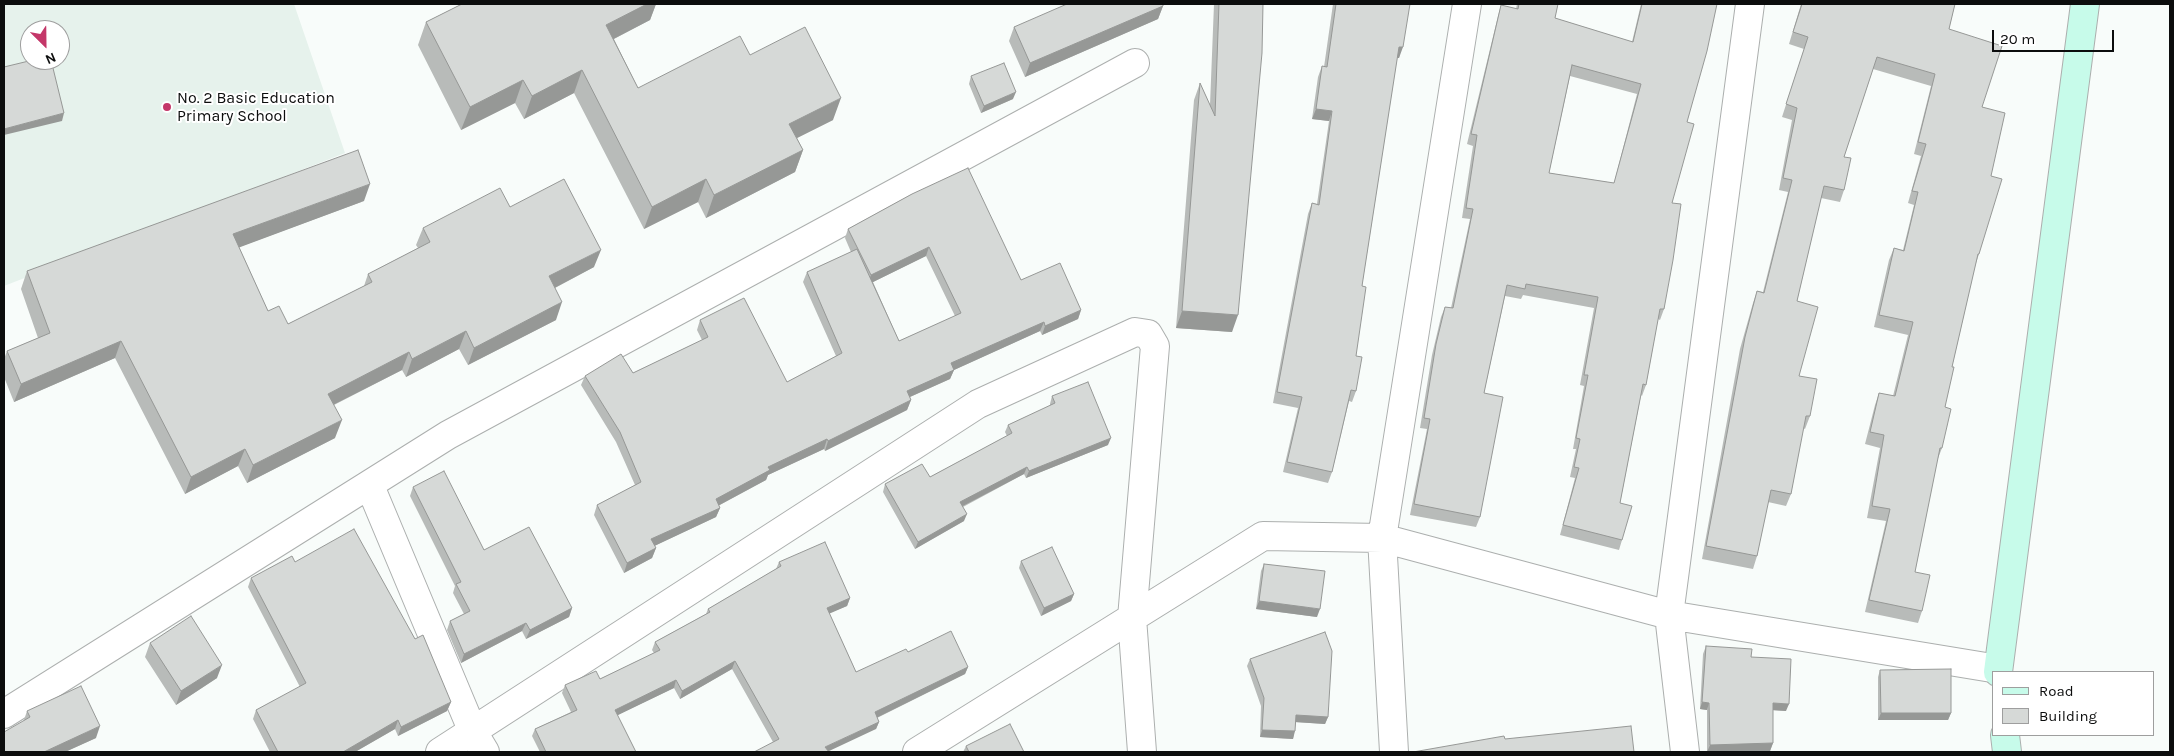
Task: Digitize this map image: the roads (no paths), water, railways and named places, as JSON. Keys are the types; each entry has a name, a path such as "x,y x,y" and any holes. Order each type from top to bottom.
{"main road":[{"path":"1998,671 2085,4"},
{"path":"2005,736 2006,752"}],"street":[{"path":"1394,752 1382,538 1467,4"},
{"path":"1685,752 1669,615 1750,4"},
{"path":"4,714 370,486 448,435 1135,63"},
{"path":"440,752 479,742 978,404 1135,332 1148,334 1155,346 1132,618 1142,752"},
{"path":"370,486 479,742"},
{"path":"917,752 1263,536 1382,538 1669,615 1998,671"}],"place":[{"name":"No. 2 Basic Education Primary School","path":"167,107"}]}
